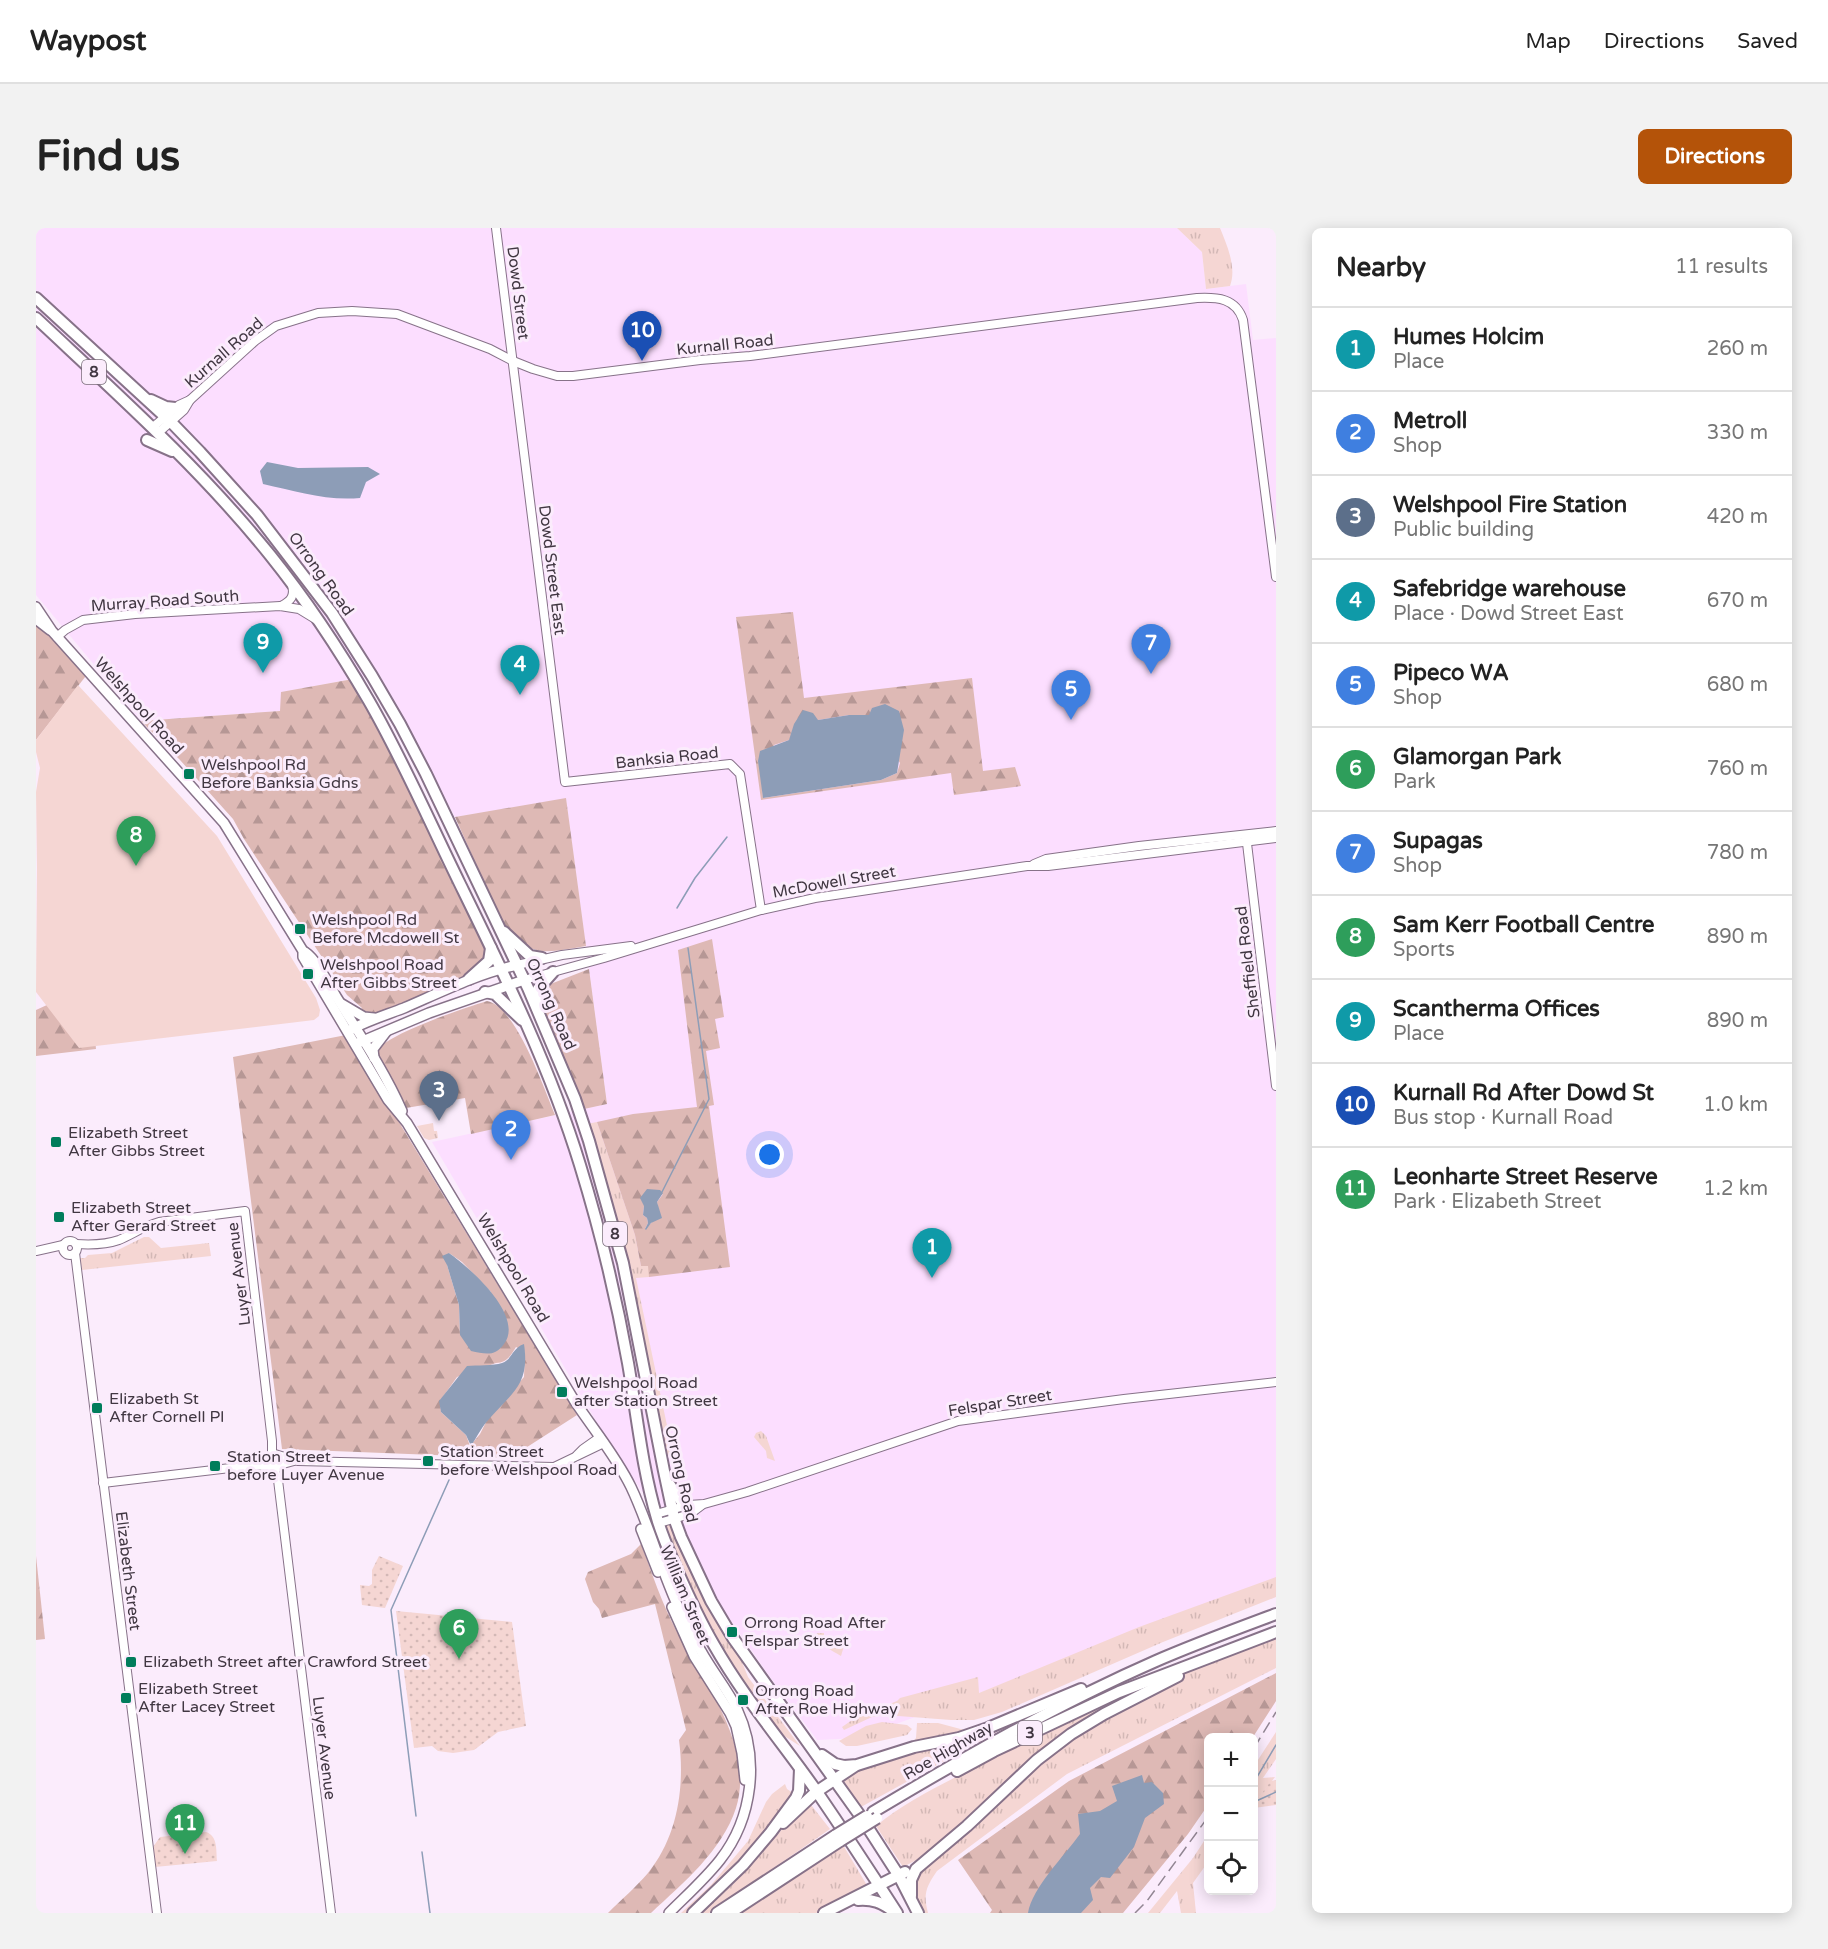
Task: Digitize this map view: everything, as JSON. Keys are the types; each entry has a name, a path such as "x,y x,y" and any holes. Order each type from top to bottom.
{"highway":[{"name":"Orrong Road","path":"36,298 168,419 257,514 309,581 342,629 400,724 536,1004 575,1099 623,1263 673,1514 711,1601 727,1629 811,1745 899,1876"},
{"name":"Orrong Road","path":"36,318 156,430 240,519 318,621 352,673 393,745 509,984 546,1067 571,1136 610,1273 627,1356 643,1455 657,1518 694,1608 715,1647 816,1792 839,1834"},
{"path":"145,398 166,407 175,408"},
{"path":"147,440 182,457"},
{"path":"497,926 530,956 542,958"},
{"path":"469,979 489,961 491,948"},
{"path":"536,1004 538,989 553,972"},
{"path":"485,992 495,994 528,1026"},
{"path":"664,1471 675,1495 688,1505"},
{"name":"Roe Highway","path":"875,1815 995,1741 1075,1699 1157,1660 1276,1614"},
{"name":"Roe Highway","path":"717,1913 839,1834 994,1751 1119,1692 1276,1632"},
{"path":"912,1902 910,1887 912,1875 920,1865 943,1847 1037,1760 1071,1734 1104,1714 1221,1653"},
{"path":"811,1745 831,1763 844,1766 857,1765 914,1747 959,1738 988,1728 1157,1660"},
{"path":"771,1832 816,1792 857,1765"},
{"path":"693,1913 743,1865 771,1832 796,1798 799,1791 800,1768"},
{"name":"Roe Highway","path":"730,1913 839,1834"},
{"name":"8","path":"839,1834 880,1886 896,1913"},
{"path":"824,1913 899,1876 943,1847"},
{"name":"8","path":"899,1876 918,1913"},
{"path":"852,1900 872,1899 896,1913"}],"main road":[{"name":"Welshpool Road","path":"36,607 54,634"},
{"name":"Welshpool Road","path":"36,619 54,634 224,823 303,951 314,963 340,1002 351,1030"},
{"name":"Welshpool Road","path":"303,951 303,957 359,1042 388,1100 407,1123"},
{"name":"McDowell Street","path":"351,1030 374,1018 469,979 517,965"},
{"name":"McDowell Street","path":"359,1042 485,992 524,980"},
{"path":"340,1002 364,1017 374,1018"},
{"path":"374,1058 373,1049 390,1029"},
{"name":"Welshpool Road","path":"359,1042 374,1058 407,1123 600,1441"},
{"name":"William Street","path":"600,1441 626,1491 685,1638 733,1719 742,1753 745,1781 743,1797 732,1830 702,1873 661,1913"},
{"name":"William Street","path":"600,1441 631,1487 675,1600 701,1652 730,1696 742,1721 747,1741 750,1762 748,1798 737,1832 720,1861 669,1913"}],"street":[{"name":"Dowd Street","path":"496,228 513,361"},
{"name":"Kurnall Road","path":"168,419 175,408 190,400 255,341 276,326 318,313 352,311 397,314 490,349 513,361 556,376 573,376 750,356 1197,298 1218,298 1228,301 1239,310 1243,320 1276,577"},
{"name":"Dowd Street East","path":"513,361 565,782"},
{"name":"Kurnall Road","path":"156,430 168,419 184,410 190,400"},
{"path":"280,606 292,598 294,592 292,585"},
{"name":"Murray Road South","path":"54,634 83,620 135,614 280,606 299,609 318,621"},
{"name":"Banksia Road","path":"565,782 730,764 740,774 761,910"},
{"name":"McDowell Street","path":"1247,839 1276,831"},
{"name":"McDowell Street","path":"524,980 761,910 815,898 1027,866 1046,860 1138,846 1276,838"},
{"name":"Sheffield Road","path":"1247,839 1276,1086"},
{"name":"McDowell Street","path":"517,965 542,958 650,943"},
{"name":"Luyer Avenue","path":"71,1250 119,1239 159,1222 245,1211 331,1913"},
{"path":"40,1250 71,1250"},
{"name":"Elizabeth Street","path":"71,1250 77,1268 156,1913"},
{"name":"Felspar Street","path":"673,1514 688,1505 704,1504 747,1492 958,1421 1276,1382"},
{"path":"103,1483 276,1461 549,1467 559,1465 600,1441"},
{"name":"Felspar Street","path":"657,1518 673,1514 690,1514 704,1504"}],"shaded area":[{"path":"36,228 1177,228 1202,252 1206,289 1246,284 1253,340 1276,338 1276,1581 859,1738 817,1740 767,1673 610,1445 432,1142 607,1104 566,799 455,817 379,674 282,692 281,711 141,721 36,595"}],"green space":[{"path":"1177,228 1220,228 1232,264 1230,286 1206,289 1202,252"},
{"path":"793,612 804,698 972,678 983,771 1015,767 1021,786 954,795 951,773 761,800 736,617","holes":["849,715 869,715 900,763 897,773 881,780 763,798 762,784 774,745 789,740 818,720"]},
{"path":"36,619 89,672 36,740"},
{"path":"353,679 374,715 486,945 487,959 467,975 433,988 415,1000 367,1015 360,1011 362,1008 347,995 233,819 141,721 280,711 281,692"},
{"path":"78,685 217,836 316,998 320,1010 319,1016 314,1020 79,1048 36,992 36,792 40,768 36,740"},
{"path":"566,798 586,946 548,951 538,950 520,942 501,920 455,817"},
{"path":"712,939 724,1017 715,1019 720,1048 706,1051 714,1105 709,1106 730,1267 649,1277 648,1266 641,1266 635,1235 597,1122 633,1114 697,1107 678,950","holes":["663,1194 657,1202 659,1215 645,1229 648,1223 647,1218 643,1215 644,1206"]},
{"path":"589,969 607,1104 584,1109 540,999 548,985"},
{"path":"60,999 95,1039 96,1049 36,1056 36,1010"},
{"path":"487,1001 498,1006 518,1032 528,1050 555,1115 471,1134 465,1098 406,1108 379,1060 379,1048 387,1041 414,1028"},
{"path":"346,1035 577,1415 510,1458 282,1449 233,1057","holes":["449,1253 462,1262 491,1292 460,1335 459,1305 447,1265","516,1347 525,1352 524,1377 487,1420 480,1434 470,1446 466,1435 441,1412 440,1401 457,1377 503,1362"]},
{"path":"597,1122 635,1235 641,1266 649,1265 649,1277 636,1278 673,1454 666,1456 627,1260 587,1124"},
{"path":"433,1123 438,1138 429,1140 424,1138 417,1126"},
{"path":"144,1237 149,1237 161,1248 209,1243 211,1256 82,1270 80,1258 112,1253"},
{"path":"761,1431 766,1436 775,1461 767,1458 766,1451 754,1437"},
{"path":"672,1523 688,1565 713,1616 742,1662 748,1677 800,1746 781,1734 718,1647 691,1597 663,1525"},
{"path":"641,1544 677,1632 724,1716 739,1762 740,1785 736,1808 730,1824 711,1852 688,1878 651,1913 608,1913 648,1873 658,1859 673,1827 680,1793 679,1740 686,1730 655,1604 602,1618 593,1602 585,1579 588,1572 631,1554"},
{"path":"36,1556 45,1639 36,1640"},
{"path":"379,1556 403,1566 385,1608 362,1605 360,1585 372,1584 372,1570"},
{"path":"1276,1577 1276,1597 1163,1642 1002,1712 974,1720 885,1715 872,1717 844,1730 842,1727 855,1718 900,1698 978,1677 979,1693 1139,1627"},
{"path":"396,1611 512,1622 526,1726 498,1732 474,1750 453,1753 438,1751 432,1746 414,1748"},
{"path":"1276,1632 1276,1668 1067,1774 937,1871 926,1891 928,1913 920,1913 911,1880 1037,1760 1122,1705 1221,1653"},
{"path":"824,1633 824,1636 844,1646 841,1656 823,1645 816,1634"},
{"path":"1276,1673 1276,1701 1256,1733 1204,1733 1204,1811 1188,1834 1123,1913 990,1913 992,1910 958,1860 1069,1781"},
{"path":"1120,1698 1035,1756 926,1855 903,1867 876,1826 914,1800 995,1756"},
{"path":"1031,1713 861,1807 842,1778 880,1762 978,1735"},
{"path":"882,1722 907,1725 912,1729 907,1735 857,1746 846,1746 839,1741 866,1726"},
{"path":"917,1723 938,1723 968,1731 912,1743 916,1738"},
{"path":"1276,1732 1276,1759 1263,1778 1275,1777 1258,1799 1258,1787 1258,1760"},
{"path":"1276,1780 1276,1805 1258,1807 1258,1799 1271,1781"},
{"path":"785,1784 787,1789 793,1793 769,1825 716,1885 687,1913 681,1913 711,1885 748,1841 766,1802"},
{"path":"808,1801 830,1829 709,1913 699,1913 737,1880"},
{"path":"206,1832 213,1837 217,1861 155,1867 153,1847 160,1837"},
{"path":"1204,1841 1204,1868 1193,1883 1196,1913 1181,1913 1177,1891 1160,1913 1148,1913"},
{"path":"843,1845 868,1887 845,1901 816,1913 742,1913"}],"water":[{"path":"267,462 298,468 368,467 380,474 366,482 360,498 335,498 263,484 260,471"},
{"path":"885,704 899,711 904,730 897,773 881,780 763,798 758,761 760,751 789,740 794,724 803,710 813,713 818,720 849,715 869,715 872,708"},
{"path":"647,1189 660,1190 663,1193 657,1202 662,1218 651,1223 646,1230 648,1223 647,1218 643,1215 644,1206 640,1198"},
{"path":"449,1253 481,1281 501,1307 507,1320 509,1333 501,1348 493,1353 471,1351 460,1335 459,1305 442,1256"},
{"path":"524,1344 524,1369 518,1386 484,1424 471,1446 466,1435 441,1412 439,1401 467,1366 502,1363"},
{"path":"1142,1775 1144,1783 1152,1782 1163,1793 1164,1804 1145,1818 1134,1847 1110,1878 1101,1877 1090,1888 1093,1900 1081,1913 1028,1913 1042,1883 1080,1834 1078,1814 1100,1811 1117,1801 1112,1786"}],"waterway":[{"path":"677,908 695,878 727,837"},
{"path":"662,1192 709,1099 688,948"},
{"path":"416,1816 391,1610 449,1480"},
{"path":"1258,1775 1276,1745"},
{"path":"1258,1800 1276,1792"},
{"path":"422,1852 430,1913"}],"railway":[{"path":"1258,1741 1276,1712"},
{"path":"1135,1913 1147,1901 1204,1823"}],"place":[{"name":"Kurnall Rd After Dowd St","path":"642,361"},
{"name":"Scantherma Offices","path":"263,673"},
{"name":"Supagas","path":"1151,674"},
{"name":"Safebridge warehouse","path":"520,695"},
{"name":"Pipeco WA","path":"1071,720"},
{"name":"Welshpool Rd Before Banksia Gdns","path":"189,774"},
{"name":"Sam Kerr Football Centre","path":"136,866"},
{"name":"Welshpool Rd Before Mcdowell St","path":"300,929"},
{"name":"Welshpool Road After Gibbs Street","path":"308,974"},
{"name":"Welshpool Fire Station","path":"439,1121"},
{"name":"Elizabeth Street After Gibbs Street","path":"56,1142"},
{"name":"Metroll","path":"511,1160"},
{"name":"Elizabeth Street After Gerard Street","path":"59,1217"},
{"name":"Humes Holcim","path":"932,1278"},
{"name":"Welshpool Road after Station Street","path":"562,1392"},
{"name":"Elizabeth St After Cornell Pl","path":"97,1408"},
{"name":"Station Street before Welshpool Road","path":"428,1461"},
{"name":"Station Street before Luyer Avenue","path":"215,1466"},
{"name":"Orrong Road After Felspar Street","path":"732,1632"},
{"name":"Glamorgan Park","path":"459,1659"},
{"name":"Elizabeth Street after Crawford Street","path":"131,1662"},
{"name":"Elizabeth Street After Lacey Street","path":"126,1698"},
{"name":"Orrong Road After Roe Highway","path":"743,1700"},
{"name":"Leonharte Street Reserve","path":"185,1854"}]}
